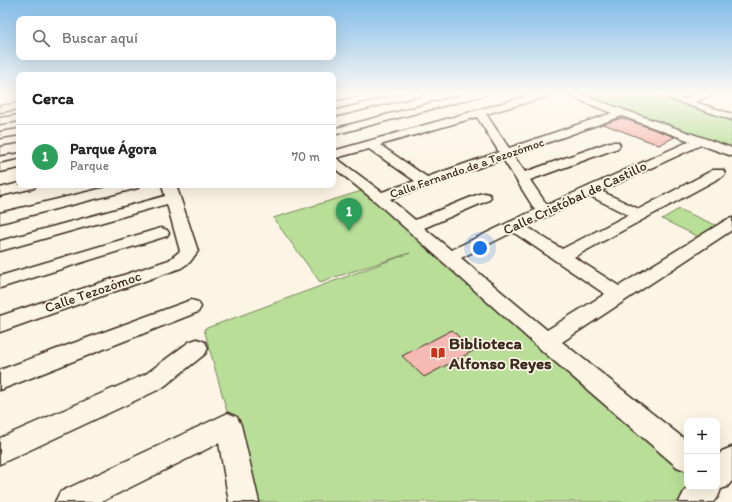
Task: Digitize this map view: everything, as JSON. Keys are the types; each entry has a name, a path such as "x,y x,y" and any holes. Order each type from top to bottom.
{"street":[{"path":"336,131 392,116"},
{"path":"336,154 468,116"},
{"path":"482,116 544,212"},
{"name":"Calle Fernando de a Tezozómoc","path":"380,198 611,116"},
{"path":"631,116 732,152"},
{"path":"0,121 16,118"},
{"path":"0,135 16,132"},
{"name":"Calle Cristóbal de Castillo","path":"450,257 514,225 700,141"},
{"path":"370,144 425,182"},
{"path":"522,178 614,145"},
{"path":"0,151 16,148"},
{"path":"336,162 450,257 546,341 684,456"},
{"path":"0,168 16,165"},
{"path":"563,256 718,173"},
{"path":"0,192 17,188"},
{"path":"0,218 121,188"},
{"path":"0,246 171,191"},
{"name":"Calle Tezozómoc","path":"0,324 175,264 184,258 189,251 171,191"},
{"path":"590,191 640,216"},
{"path":"412,227 484,197"},
{"path":"546,341 732,223"},
{"path":"514,225 563,256 618,294"},
{"path":"0,282 161,233"},
{"path":"0,380 191,307"},
{"path":"0,451 154,382 197,348"},
{"path":"70,502 228,425 244,502"},
{"path":"720,474 732,461"},
{"path":"694,502 705,490"}],"green space":[{"path":"635,116 724,116 732,119 732,151"},
{"path":"365,190 684,458 684,490 705,490 694,502 252,502 204,329 410,253 320,282 273,218"},
{"path":"679,209 722,228 703,239 662,219"}],"building":[{"path":"622,118 675,137 659,145 603,124"},
{"name":"Biblioteca Alfonso Reyes","path":"452,330 473,351 424,377 402,356"}],"place":[{"name":"Parque Ágora","path":"349,231"},
{"name":"Biblioteca Alfonso Reyes","path":"438,353"}]}
